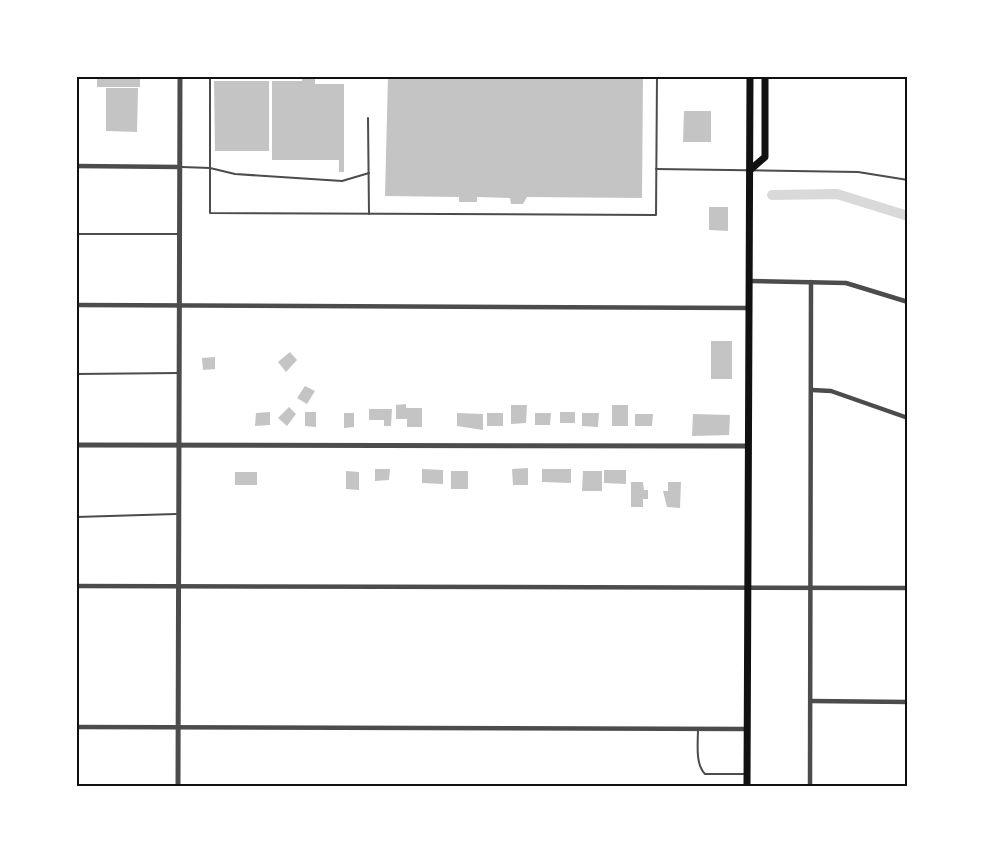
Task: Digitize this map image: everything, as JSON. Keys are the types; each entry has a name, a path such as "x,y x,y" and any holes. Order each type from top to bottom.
{"main road":[{"path":"747,786 750,76"},
{"path":"750,170 765,157 765,78"}],"street":[{"path":"178,786 180,76"},
{"path":"76,166 180,167"},
{"path":"749,281 846,283 908,302"},
{"path":"810,786 811,282"},
{"path":"76,305 749,308"},
{"path":"812,390 831,391 908,418"},
{"path":"76,445 748,446"},
{"path":"76,586 908,588"},
{"path":"811,701 908,702"},
{"path":"76,727 747,729"}],"lane":[{"path":"210,76 210,213 369,214 656,214 657,76"},
{"path":"765,78 773,76"},
{"path":"368,118 369,214"},
{"path":"180,167 210,168 235,174 342,181 369,173"},
{"path":"656,169 858,172 908,180"},
{"path":"76,234 179,234"},
{"path":"76,374 179,373"},
{"path":"76,517 179,514"},
{"path":"698,729 700,769 705,774 747,774"}],"building":[{"path":"97,76 140,76 140,87 97,87"},
{"path":"302,76 315,76 315,84 344,84 344,172 339,172 339,160 272,160 272,81 302,81"},
{"path":"388,76 643,76 642,198 527,197 523,204 511,204 510,198 477,197 477,202 459,202 459,197 385,196"},
{"path":"214,81 269,81 269,151 215,151"},
{"path":"106,88 138,88 137,132 106,131"},
{"path":"684,111 711,111 711,142 683,142"},
{"path":"709,207 728,207 728,231 709,230"},
{"path":"711,341 732,341 732,379 711,379"},
{"path":"290,352 297,360 286,372 278,362"},
{"path":"215,357 215,369 203,370 202,358"},
{"path":"305,386 315,391 307,404 297,398"},
{"path":"406,404 406,408 422,408 422,427 407,427 407,419 396,419 396,405"},
{"path":"511,405 527,405 526,423 511,424"},
{"path":"612,405 628,405 628,426 612,426"},
{"path":"289,407 296,414 287,426 278,418"},
{"path":"369,409 392,409 391,426 384,426 384,420 369,420"},
{"path":"270,412 270,425 255,426 256,413"},
{"path":"305,412 316,412 316,427 305,426"},
{"path":"560,412 575,412 575,423 560,423"},
{"path":"344,413 354,413 354,427 344,428"},
{"path":"457,413 483,414 483,430 457,426"},
{"path":"487,413 503,413 503,426 487,426"},
{"path":"535,413 551,413 550,425 535,425"},
{"path":"582,413 599,413 598,427 582,426"},
{"path":"635,414 653,414 652,426 635,426"},
{"path":"693,414 730,415 729,435 692,436"},
{"path":"528,468 528,485 513,485 512,469"},
{"path":"375,469 390,469 389,480 375,481"},
{"path":"422,469 443,470 443,484 422,483"},
{"path":"542,469 571,469 571,483 542,482"},
{"path":"604,470 626,470 626,484 604,483"},
{"path":"346,471 359,472 359,490 346,489"},
{"path":"451,471 468,471 468,489 451,489"},
{"path":"583,471 602,471 602,491 582,491"},
{"path":"235,472 257,472 257,485 235,485"},
{"path":"631,482 643,482 644,490 648,490 648,499 643,499 643,507 631,507"},
{"path":"668,482 681,482 680,508 667,507 663,491 668,491"}],"waterway":[{"path":"772,195 837,194 908,216"}]}
